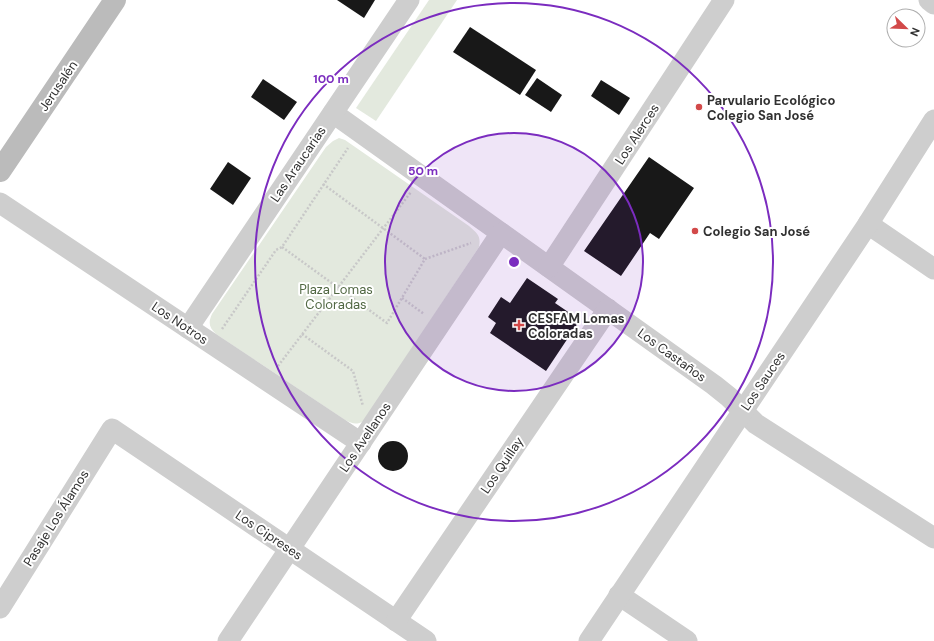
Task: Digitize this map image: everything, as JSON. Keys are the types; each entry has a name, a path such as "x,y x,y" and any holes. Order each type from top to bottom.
{"street":[{"name":"Jerusalén","path":"0,171 115,0"},
{"name":"Los Alerces","path":"549,267 724,0"},
{"path":"929,0 934,4"},
{"name":"Las Araucarias","path":"188,328 407,1"},
{"name":"Los Castaños","path":"333,113 714,385 729,397 756,424 934,538"},
{"name":"Los Sauces","path":"589,641 868,224 934,120"},
{"name":"Los Notros","path":"0,203 267,380 365,436"},
{"path":"868,224 934,269"},
{"name":"Los Avellanos","path":"228,641 501,233"},
{"name":"Los Quillay","path":"396,621 608,309"},
{"name":"Los Cipreses","path":"112,429 426,641"},
{"name":"Pasaje Los Álamos","path":"0,608 112,429"},
{"path":"619,595 687,641"}],"path":[{"path":"212,344 276,250 282,247 348,148"},
{"path":"323,184 425,259"},
{"path":"267,380 411,191"},
{"path":"282,247 387,323 425,259 476,241"},
{"path":"402,298 440,324"},
{"path":"302,334 353,371 365,436"}],"green space":[{"path":"429,0 457,0 376,121 356,108"},
{"name":"Plaza Lomas Coloradas","path":"339,138 345,140 469,226 477,233 480,240 479,247 364,421 359,423 352,423 345,420 216,334 211,327 210,322 212,314 326,147"}],"building":[{"path":"337,0 375,0 364,18"},
{"path":"470,27 536,70 520,95 453,52"},
{"path":"537,78 562,95 551,112 525,95"},
{"path":"263,79 297,102 284,120 251,97"},
{"path":"601,80 630,98 619,115 591,96"},
{"path":"649,157 694,188 659,239 650,233 621,276 584,251"},
{"path":"228,162 251,178 233,205 210,189"},
{"path":"527,278 558,299 555,303 580,320 546,371 490,333 496,323 488,317 501,297 510,303"},
{"path":"393,441 404,445 408,456 404,467 393,471 382,467 378,456 382,445"}],"place":[{"name":"Parvulario Ecológico Colegio San José","path":"699,107"},
{"name":"Colegio San José","path":"695,231"},
{"name":"CESFAM Lomas Coloradas","path":"519,325"}]}
